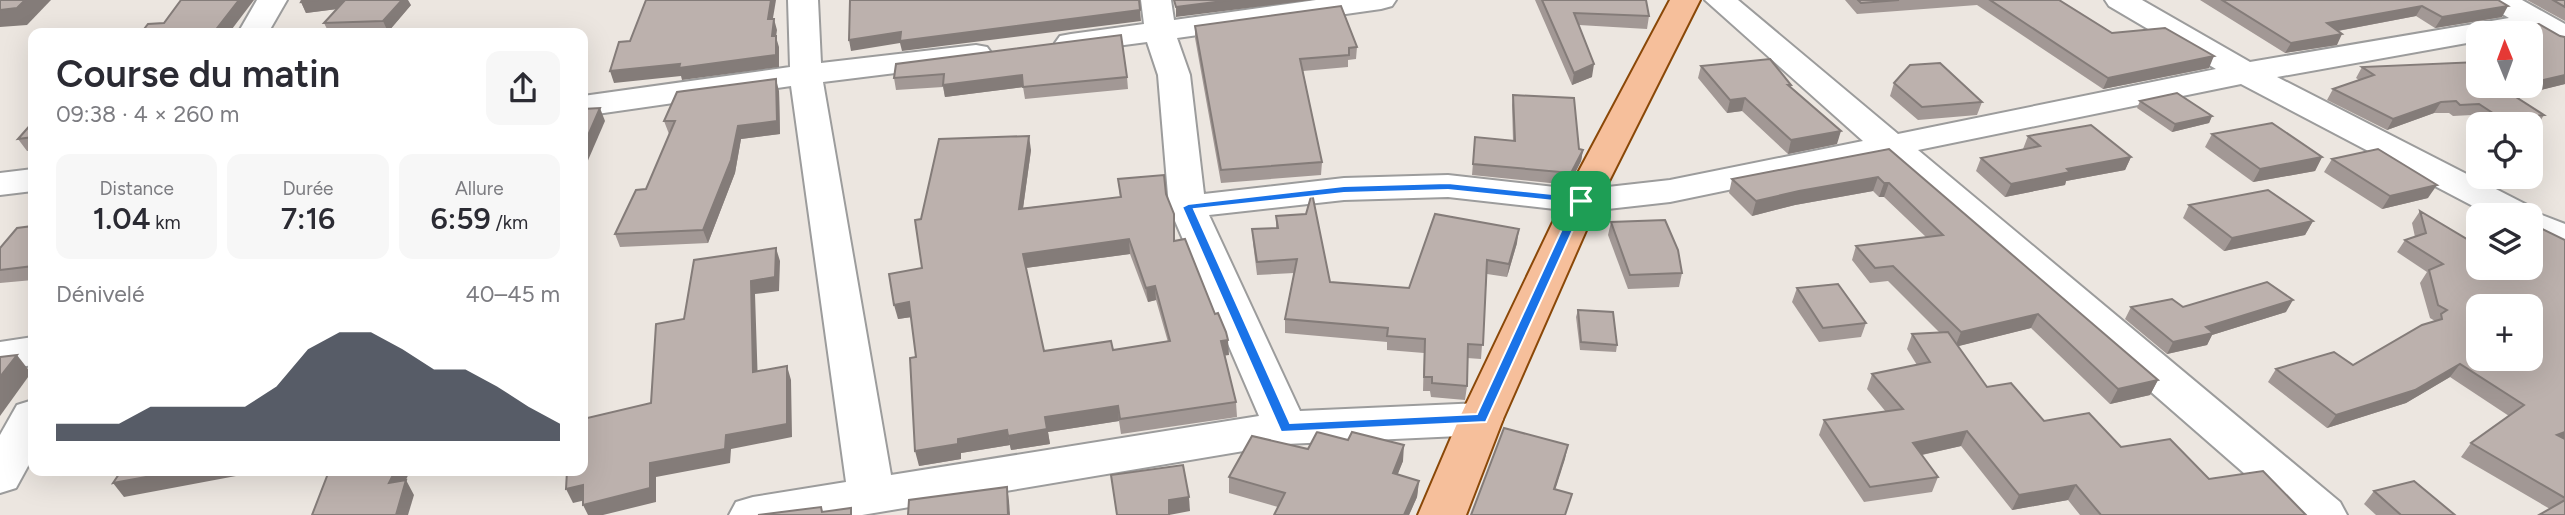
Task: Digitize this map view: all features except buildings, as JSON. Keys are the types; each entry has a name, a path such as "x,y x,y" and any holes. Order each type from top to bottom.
{"main road":[{"path":"1442,515 1481,419 1581,201 1685,0"}],"street":[{"path":"256,28 272,0"},
{"path":"803,0 806,74 871,494"},
{"path":"588,105 806,74 1024,49 1158,16 1381,0"},
{"path":"1720,0 2323,515"},
{"path":"2120,0 2245,73 2495,203"},
{"path":"2500,0 2551,29"},
{"path":"1158,16 1174,75 1188,207 1286,428"},
{"path":"1188,207 1344,189 1448,186 1581,201 1670,191 2245,73 2551,29"},
{"path":"0,184 28,181"},
{"path":"2543,228 2565,239"},
{"path":"0,356 28,352"},
{"path":"753,515 1286,428 1481,419"},
{"path":"0,476 28,425"}],"route":[{"path":"1448,186 1581,201 1481,419 1286,428 1188,207 1344,189 1448,186"}]}
